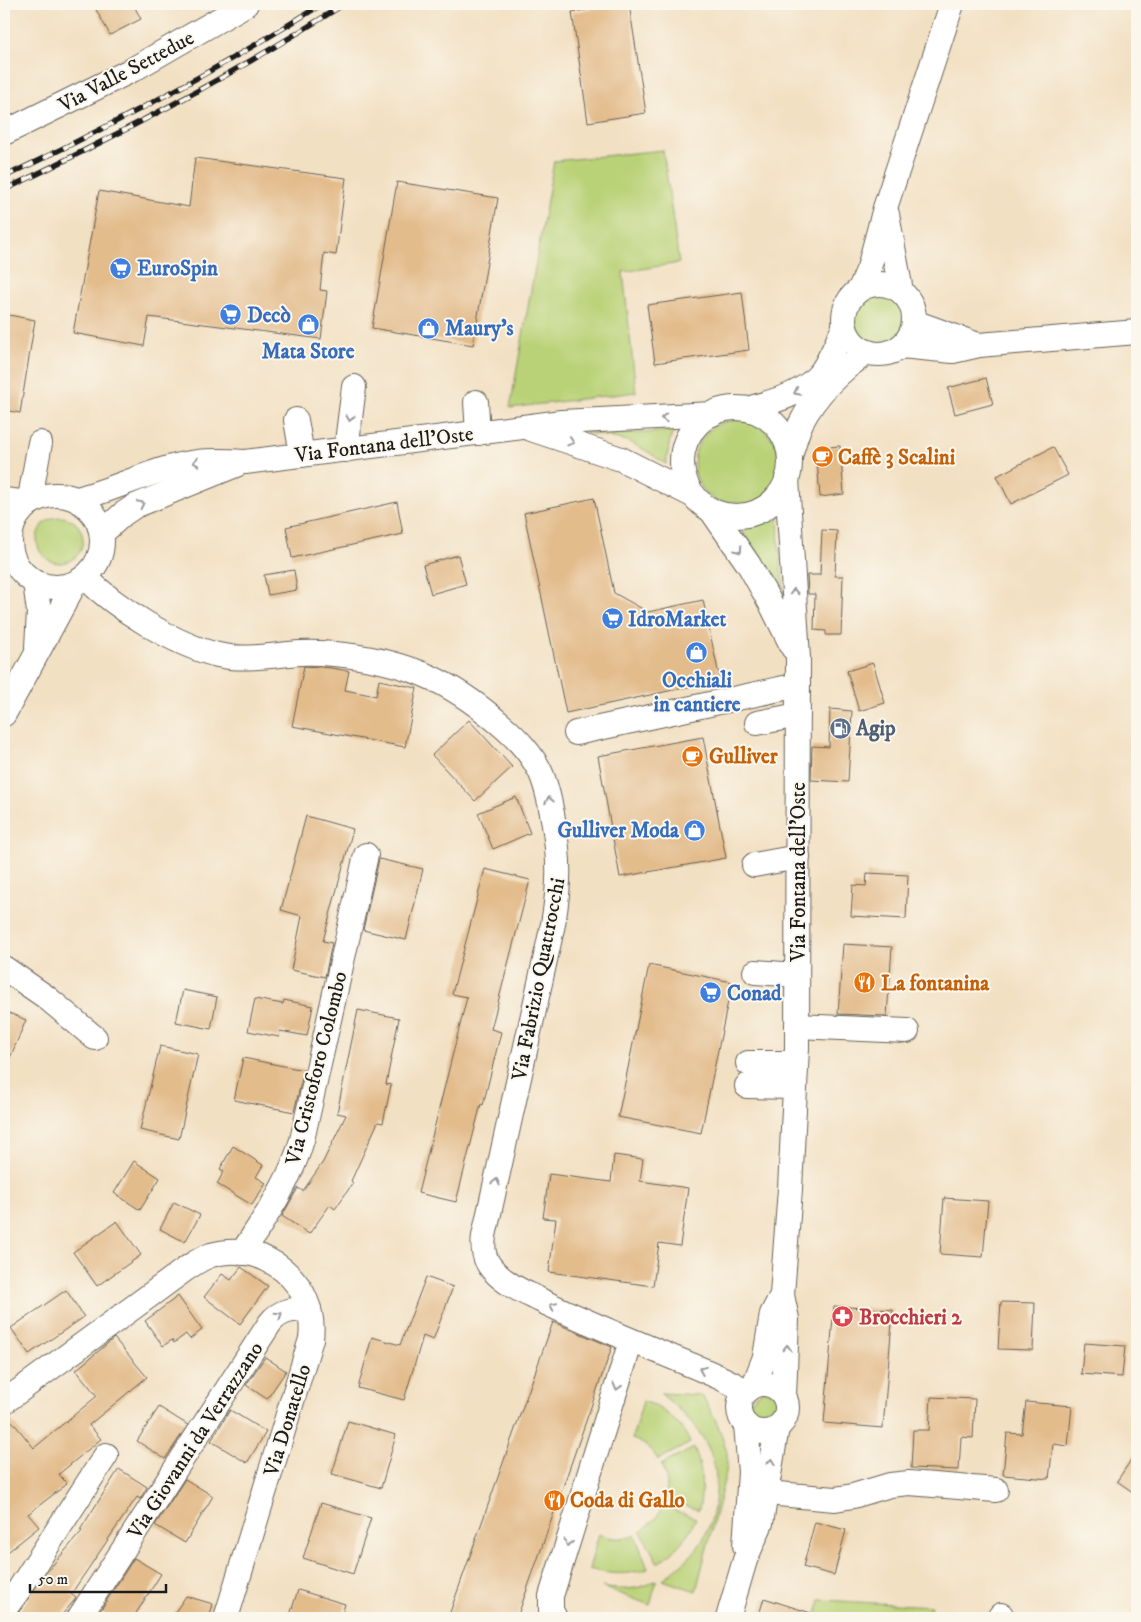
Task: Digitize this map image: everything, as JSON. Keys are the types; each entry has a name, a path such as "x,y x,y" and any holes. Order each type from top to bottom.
{"street":[{"name":"Via Valle Settedue","path":"4,133 132,70 246,4"},
{"path":"860,289 869,268 886,208 952,4"},
{"path":"886,208 901,291"},
{"path":"901,346 912,331 914,322 913,310 909,299 891,285 881,283 870,284 860,289 852,296 847,305 844,316 845,326 849,337 857,346 868,352 885,353 901,346 953,351 979,345 1137,332"},
{"path":"914,322 979,345"},
{"path":"845,326 826,366 812,383 792,395 747,409 729,409 712,414 699,423 689,436 683,451 682,467 686,482 702,503 729,516 748,515 765,508 779,495 789,468 801,423 818,396 847,368 868,352"},
{"path":"346,450 354,387"},
{"path":"476,402 478,433"},
{"path":"747,409 763,415 776,426 786,441 789,468"},
{"name":"Via Fontana dell'Oste","path":"77,499 188,464 218,460 244,462 579,421 666,418 712,414"},
{"path":"296,420 302,455"},
{"name":"Via Fontana dell'Oste","path":"524,427 621,459 702,503 749,565 798,658"},
{"path":"37,652 40,623 12,556 10,541 12,527 18,514 35,493 40,444"},
{"name":"Via Fontana dell'Oste","path":"102,532 135,506 244,462"},
{"name":"Via Fontana dell'Oste","path":"784,1396 787,1319 782,1294 790,1189 796,1063 798,857 798,658 789,468"},
{"path":"4,500 35,493 61,494 77,499 89,508 98,519 102,532 102,549 96,565 80,580 37,652 4,714"},
{"path":"19,570 48,587 62,587 80,580"},
{"name":"Via Fabrizio Quattrocchi","path":"80,580 177,641 208,653 242,658 302,652 336,654 386,662 423,673 448,685 489,714 517,738 531,756 544,781 550,802 559,855 558,886 553,924 484,1236 483,1251 486,1260 492,1269 513,1286 586,1322 750,1388"},
{"path":"576,733 798,684"},
{"path":"757,722 798,715"},
{"name":"Via Cristoforo Colombo","path":"242,1253 280,1195 296,1162 366,855"},
{"path":"754,865 798,857"},
{"path":"4,968 46,997 95,1038"},
{"path":"755,972 797,975"},
{"path":"796,1026 907,1031"},
{"path":"795,1087 747,1074 796,1063"},
{"path":"4,1402 195,1263 216,1254 242,1253"},
{"name":"Via Donatello","path":"226,1618 311,1339 312,1324 309,1309 300,1288 286,1272 266,1260 242,1253"},
{"name":"Via Fontana dell'Oste","path":"750,1388 765,1357 772,1314 782,1294"},
{"name":"Via Giovanni da Verrazzano","path":"79,1618 270,1323 280,1313 289,1309 309,1309"},
{"path":"555,1618 551,1610 551,1596 632,1341"},
{"path":"746,1425 761,1432 769,1431 783,1421 787,1413 787,1405 784,1396 779,1390 771,1385 763,1384 750,1388 739,1404 739,1412 746,1425 750,1472 745,1531 746,1560"},
{"path":"728,1618 760,1523 777,1427"},
{"path":"4,1610 106,1455"},
{"path":"766,1492 835,1499 853,1496 890,1485 909,1483 996,1490"}],"green space":[{"path":"663,150 679,263 623,272 636,392 510,408 554,161"},
{"path":"874,296 884,296 897,303 904,316 904,326 897,339 884,346 874,346 865,342 858,335 854,326 854,316 858,307 865,300"},
{"path":"729,420 745,420 754,423 768,432 777,446 780,463 777,480 768,494 754,503 745,506 729,506 713,499 701,487 694,471 694,455 701,439 713,427"},
{"path":"674,430 670,440 666,464 627,441 585,432 644,433"},
{"path":"779,513 780,556 786,599 766,563 741,529 764,523"},
{"path":"60,517 73,521 79,527 83,540 79,553 73,559 60,563 47,559 41,553 37,540 41,527 47,521"},
{"path":"763,1390 773,1393 779,1405 777,1416 765,1422 754,1418 750,1409 750,1401"},
{"path":"660,1393 702,1395 717,1423 727,1452 726,1473 696,1591 662,1580 693,1554 701,1543 711,1521 714,1508 716,1496 715,1470 708,1447 699,1432"},
{"path":"643,1401 657,1407 671,1417 682,1429 690,1443 658,1460 647,1447 632,1439"},
{"path":"694,1448 701,1478 699,1510 664,1499 667,1482 661,1465"},
{"path":"662,1506 696,1518 680,1544 658,1563 641,1532 657,1517"},
{"path":"599,1534 617,1538 635,1535 648,1569 619,1574 589,1569"},
{"path":"657,1580 650,1605 602,1587 630,1589"},
{"path":"820,1600 932,1606 924,1618 815,1618"}],"building":[{"path":"93,4 133,4 141,19 110,35"},
{"path":"629,4 646,113 588,122 572,12"},
{"path":"195,158 346,178 336,255 324,253 320,290 327,291 321,339 149,317 144,346 73,333 99,191 189,207"},
{"path":"397,182 498,198 473,345 372,328"},
{"path":"742,292 749,350 655,363 647,305"},
{"path":"4,314 35,320 20,413 4,410"},
{"path":"986,378 993,404 955,414 948,388"},
{"path":"840,446 844,494 820,497 816,448"},
{"path":"1053,447 1068,475 1011,504 997,476"},
{"path":"594,498 614,593 648,612 703,600 720,680 566,713 524,513"},
{"path":"397,502 403,534 292,558 286,527"},
{"path":"822,530 837,531 835,576 843,576 841,635 826,635 826,631 814,630 815,594 808,594 807,575 820,575"},
{"path":"458,555 466,584 431,594 423,565"},
{"path":"294,570 297,590 268,595 264,575"},
{"path":"873,663 885,703 859,711 847,671"},
{"path":"304,666 349,671 345,690 376,696 379,680 417,688 405,747 292,726"},
{"name":"Agip","path":"830,709 852,711 848,782 811,780 812,746 829,747"},
{"path":"469,720 512,767 475,801 432,755"},
{"path":"703,737 726,858 620,877 598,756"},
{"path":"516,797 530,833 493,849 478,813"},
{"path":"306,816 353,829 323,941 332,943 325,977 291,970 302,916 281,910"},
{"path":"379,859 423,869 406,940 363,930"},
{"path":"485,869 530,880 491,1029 501,1032 456,1202 418,1193 467,997 452,994"},
{"path":"867,873 908,875 906,919 851,916 853,885 866,886"},
{"name":"La fontanina","path":"843,944 892,947 887,1016 838,1014"},
{"path":"649,965 732,982 701,1133 618,1117"},
{"path":"183,990 217,997 211,1029 176,1022"},
{"path":"255,999 283,1004 284,1000 313,1006 307,1036 280,1031 279,1037 248,1031"},
{"path":"358,1010 399,1018 386,1084 391,1085 383,1123 378,1122 351,1181 353,1183 335,1209 330,1205 309,1234 282,1216 298,1188 303,1191 323,1162 346,1115 337,1113"},
{"path":"4,1011 26,1020 4,1072"},
{"path":"160,1046 198,1054 179,1139 140,1130"},
{"path":"243,1058 304,1070 294,1112 234,1100"},
{"path":"233,1146 263,1165 256,1177 266,1183 252,1205 217,1184 224,1171 220,1169"},
{"path":"614,1155 643,1159 640,1181 688,1188 680,1246 659,1243 653,1286 549,1272 556,1219 543,1218 549,1174 611,1182"},
{"path":"134,1161 160,1178 140,1210 114,1193"},
{"path":"944,1198 988,1201 983,1257 940,1254"},
{"path":"174,1202 200,1215 185,1242 160,1229"},
{"path":"117,1221 141,1255 97,1286 73,1252"},
{"path":"241,1267 268,1286 240,1324 204,1297 222,1274 231,1280"},
{"path":"426,1277 453,1287 433,1340 423,1336 404,1400 358,1388 372,1337 400,1345"},
{"path":"66,1290 84,1317 29,1354 11,1328"},
{"path":"178,1296 202,1330 190,1339 186,1334 174,1343 172,1340 163,1346 145,1321"},
{"path":"1001,1302 1035,1303 1033,1350 998,1349"},
{"path":"834,1306 893,1310 883,1428 824,1423"},
{"path":"553,1322 612,1347 517,1618 448,1618"},
{"path":"114,1338 147,1377 89,1425 101,1439 59,1474 67,1484 28,1514 39,1527 4,1555 4,1415 7,1415 34,1448 97,1396 76,1370"},
{"path":"1084,1343 1125,1346 1122,1377 1081,1374"},
{"path":"265,1357 286,1371 267,1399 246,1385"},
{"path":"931,1397 975,1399 973,1438 961,1437 959,1470 911,1468 913,1430 929,1430"},
{"path":"1026,1402 1072,1406 1068,1446 1053,1444 1049,1479 1003,1475 1007,1433 1022,1434"},
{"path":"159,1407 188,1425 165,1459 137,1441"},
{"path":"230,1410 266,1432 247,1463 211,1441"},
{"path":"348,1421 396,1435 381,1488 332,1474"},
{"path":"1137,1451 1137,1495 1117,1481"},
{"path":"119,1469 147,1487 140,1499 137,1497 71,1594 76,1598 59,1618 15,1618 45,1574 82,1531 80,1530"},
{"path":"185,1479 213,1496 185,1543 155,1525"},
{"path":"321,1503 371,1518 353,1574 303,1558"},
{"path":"815,1522 846,1530 834,1575 803,1567"},
{"path":"134,1558 161,1574 133,1618 110,1618 100,1611"},
{"path":"298,1590 345,1604 341,1618 289,1618"},
{"path":"186,1596 213,1604 209,1618 171,1618"},
{"path":"764,1598 817,1615 817,1618 758,1618"}],"railway":[{"path":"4,177 205,74 322,4"},
{"path":"4,190 177,102 261,55 344,4"}],"place":[{"name":"EuroSpin","path":"121,268"},
{"name":"Decò","path":"231,315"},
{"name":"Mata Store","path":"308,324"},
{"name":"Maury's","path":"429,328"},
{"name":"Caffè 3 Scalini","path":"822,457"},
{"name":"IdroMarket","path":"612,619"},
{"name":"Occhiali in cantiere","path":"697,653"},
{"name":"Agip","path":"840,728"},
{"name":"Gulliver","path":"693,756"},
{"name":"Gulliver Moda","path":"695,830"},
{"name":"La fontanina","path":"865,983"},
{"name":"Conad","path":"711,993"},
{"name":"Brocchieri 2","path":"843,1317"},
{"name":"Coda di Gallo","path":"554,1500"}]}
